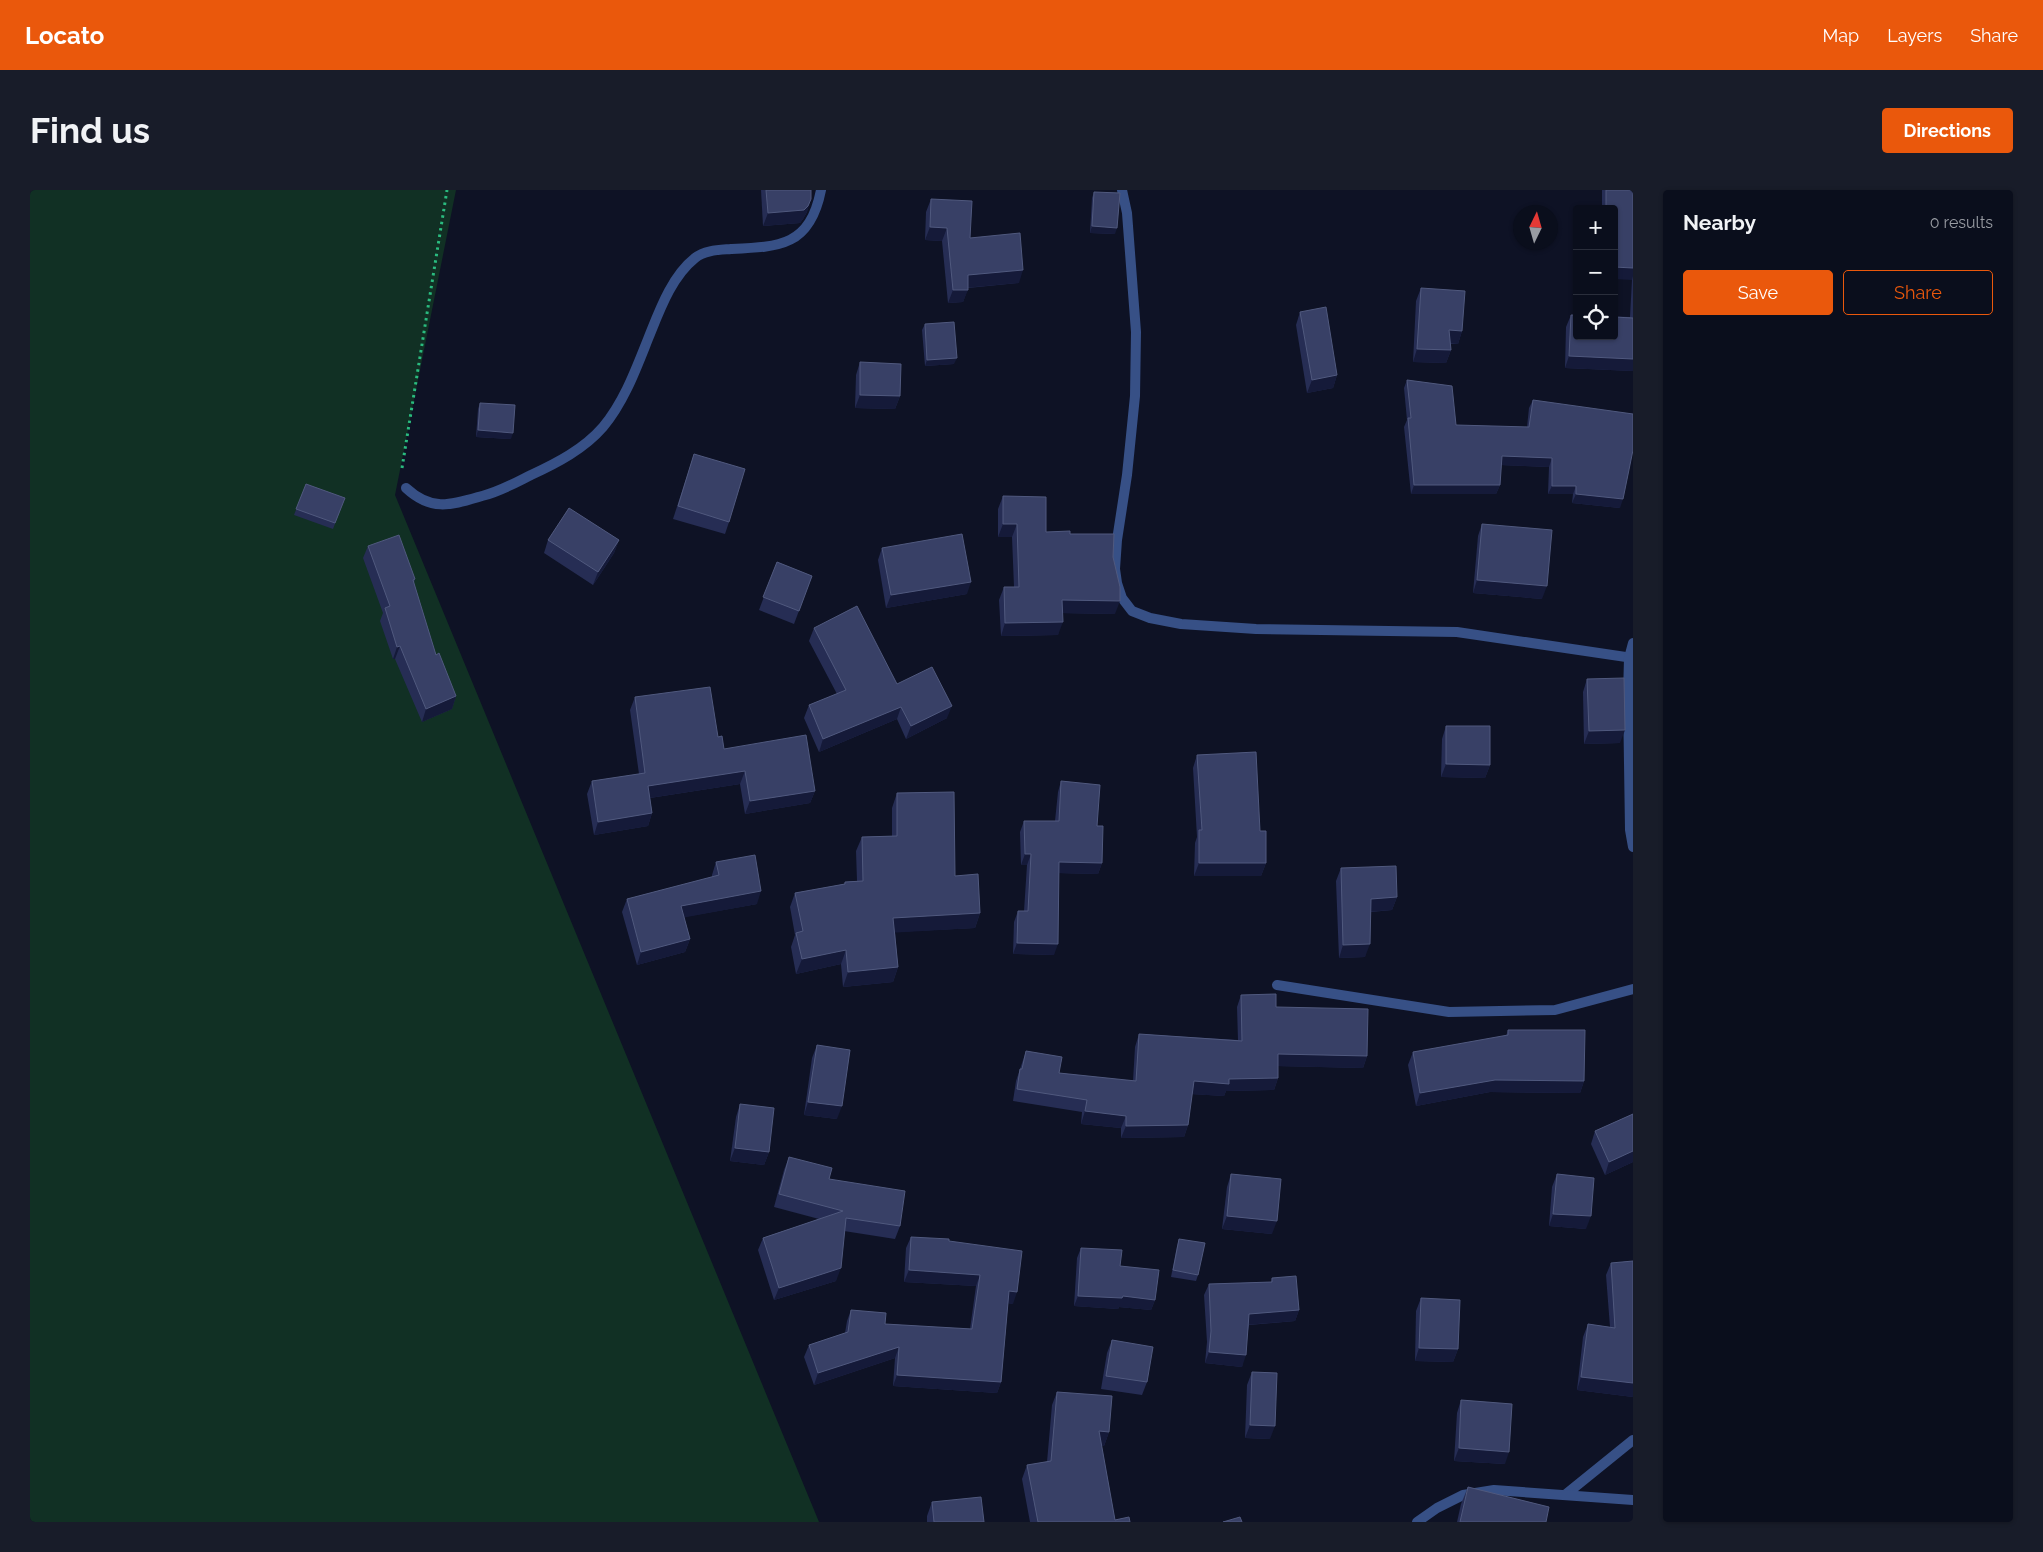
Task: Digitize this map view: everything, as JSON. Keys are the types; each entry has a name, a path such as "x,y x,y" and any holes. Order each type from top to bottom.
{"street":[{"path":"406,488 416,497 427,503 449,506 492,494 548,467 575,451 602,427 622,398 667,296 683,271 695,258 705,252 770,247 790,242 804,230 814,214 820,190"},
{"path":"1122,190 1127,213 1132,265 1136,368 1128,475 1117,540 1115,569 1117,584 1122,598 1132,611 1150,618 1181,624 1256,629 1457,632 1631,658"},
{"path":"1633,643 1628,696 1630,820 1633,847"},
{"path":"1277,985 1449,1012 1555,1010 1633,989"},
{"path":"1565,1495 1633,1440"},
{"path":"1417,1522 1437,1508 1463,1496 1494,1490 1633,1500"}],"path":[{"path":"406,488 401,472 447,190"}],"green space":[{"path":"30,190 456,190 395,495 819,1522 30,1522"}],"building":[{"path":"766,190 811,190 811,199 804,210 768,213"},
{"path":"1606,190 1633,190 1633,268 1618,267 1618,205 1606,205"},
{"path":"1094,192 1120,193 1117,228 1092,226"},
{"path":"931,199 972,201 970,238 1020,233 1023,270 968,275 968,290 953,290 947,228 930,227"},
{"path":"1421,288 1465,291 1462,331 1449,330 1451,350 1417,349"},
{"path":"1326,307 1337,375 1312,380 1300,312"},
{"path":"1571,315 1573,315 1573,340 1618,340 1618,317 1633,318 1633,359 1569,356"},
{"path":"954,322 957,358 927,360 925,324"},
{"path":"860,362 901,364 900,396 860,395"},
{"path":"1407,380 1452,386 1456,425 1529,427 1533,400 1633,414 1633,450 1623,499 1576,494 1576,486 1552,486 1552,458 1502,456 1500,485 1414,485 1408,418 1411,418"},
{"path":"480,403 515,405 513,433 478,430"},
{"path":"694,454 745,469 729,522 678,506"},
{"path":"306,484 345,498 335,523 296,509"},
{"path":"1003,496 1046,497 1046,532 1070,531 1070,534 1114,534 1113,557 1120,587 1120,601 1062,600 1063,622 1005,623 1004,587 1019,587 1017,524 1003,524"},
{"path":"569,508 619,540 598,572 548,540"},
{"path":"1482,524 1552,530 1547,586 1477,580"},
{"path":"962,534 971,582 891,595 882,548"},
{"path":"399,535 415,579 413,580 436,655 439,653 456,696 426,709 400,646 397,647 385,608 390,606 368,546"},
{"path":"777,562 812,576 799,611 763,597"},
{"path":"857,606 897,684 932,667 952,706 911,726 901,707 823,739 809,705 846,690 814,628"},
{"path":"1624,678 1625,730 1589,731 1587,679"},
{"path":"710,687 718,737 722,736 724,749 806,735 815,791 750,801 745,771 648,786 652,813 598,822 592,781 645,773 635,697"},
{"path":"1446,726 1490,726 1490,765 1446,764"},
{"path":"1256,752 1260,831 1266,831 1266,863 1199,863 1199,830 1202,830 1197,755"},
{"path":"1061,781 1100,785 1097,826 1103,826 1102,863 1059,862 1058,944 1017,943 1018,911 1028,911 1031,854 1025,854 1024,821 1059,821"},
{"path":"954,792 955,876 978,874 980,913 893,918 898,967 848,972 846,950 802,959 796,933 803,931 795,893 845,884 845,882 863,881 862,837 897,836 897,793"},
{"path":"755,855 761,891 681,906 690,939 641,952 627,899 719,875 716,862"},
{"path":"1396,866 1397,897 1371,899 1370,944 1343,945 1341,868"},
{"path":"1276,994 1276,1007 1368,1009 1367,1056 1278,1054 1278,1078 1229,1079 1229,1084 1194,1081 1188,1125 1126,1126 1126,1116 1085,1111 1087,1100 1017,1089 1020,1069 1022,1069 1026,1051 1062,1057 1059,1073 1136,1081 1139,1034 1242,1041 1241,995"},
{"path":"1508,1030 1585,1030 1584,1081 1495,1080 1420,1093 1413,1052 1508,1035"},
{"path":"817,1045 850,1050 842,1106 808,1102"},
{"path":"740,1104 774,1108 769,1152 735,1148"},
{"path":"1633,1114 1633,1151 1609,1162 1595,1131"},
{"path":"789,1157 832,1168 829,1179 905,1191 900,1226 846,1218 841,1268 779,1288 763,1238 843,1211 779,1194"},
{"path":"1231,1174 1281,1179 1277,1221 1227,1216"},
{"path":"1557,1174 1594,1178 1591,1216 1553,1214"},
{"path":"911,1237 949,1239 949,1241 1022,1251 1017,1292 1009,1291 1001,1382 897,1375 899,1347 818,1373 809,1345 848,1332 851,1310 886,1313 885,1324 972,1329 980,1275 909,1270"},
{"path":"1179,1239 1205,1243 1198,1275 1173,1270"},
{"path":"1081,1248 1122,1250 1120,1266 1159,1270 1155,1300 1123,1296 1122,1298 1078,1296"},
{"path":"1633,1261 1633,1383 1581,1377 1588,1324 1615,1328 1611,1263"},
{"path":"1296,1276 1299,1310 1249,1314 1246,1355 1209,1352 1211,1331 1209,1284 1272,1282 1272,1278"},
{"path":"1421,1298 1460,1300 1458,1349 1419,1348"},
{"path":"1112,1340 1153,1347 1147,1382 1106,1376"},
{"path":"1252,1372 1277,1373 1275,1426 1250,1425"},
{"path":"1057,1392 1112,1396 1109,1432 1099,1431 1115,1520 1129,1517 1130,1522 1038,1522 1027,1465 1051,1461"},
{"path":"1461,1400 1512,1404 1509,1452 1459,1448"},
{"path":"1468,1487 1549,1507 1546,1522 1460,1522"},
{"path":"981,1497 984,1522 934,1522 932,1502"},
{"path":"1240,1517 1242,1522 1223,1522"}]}
